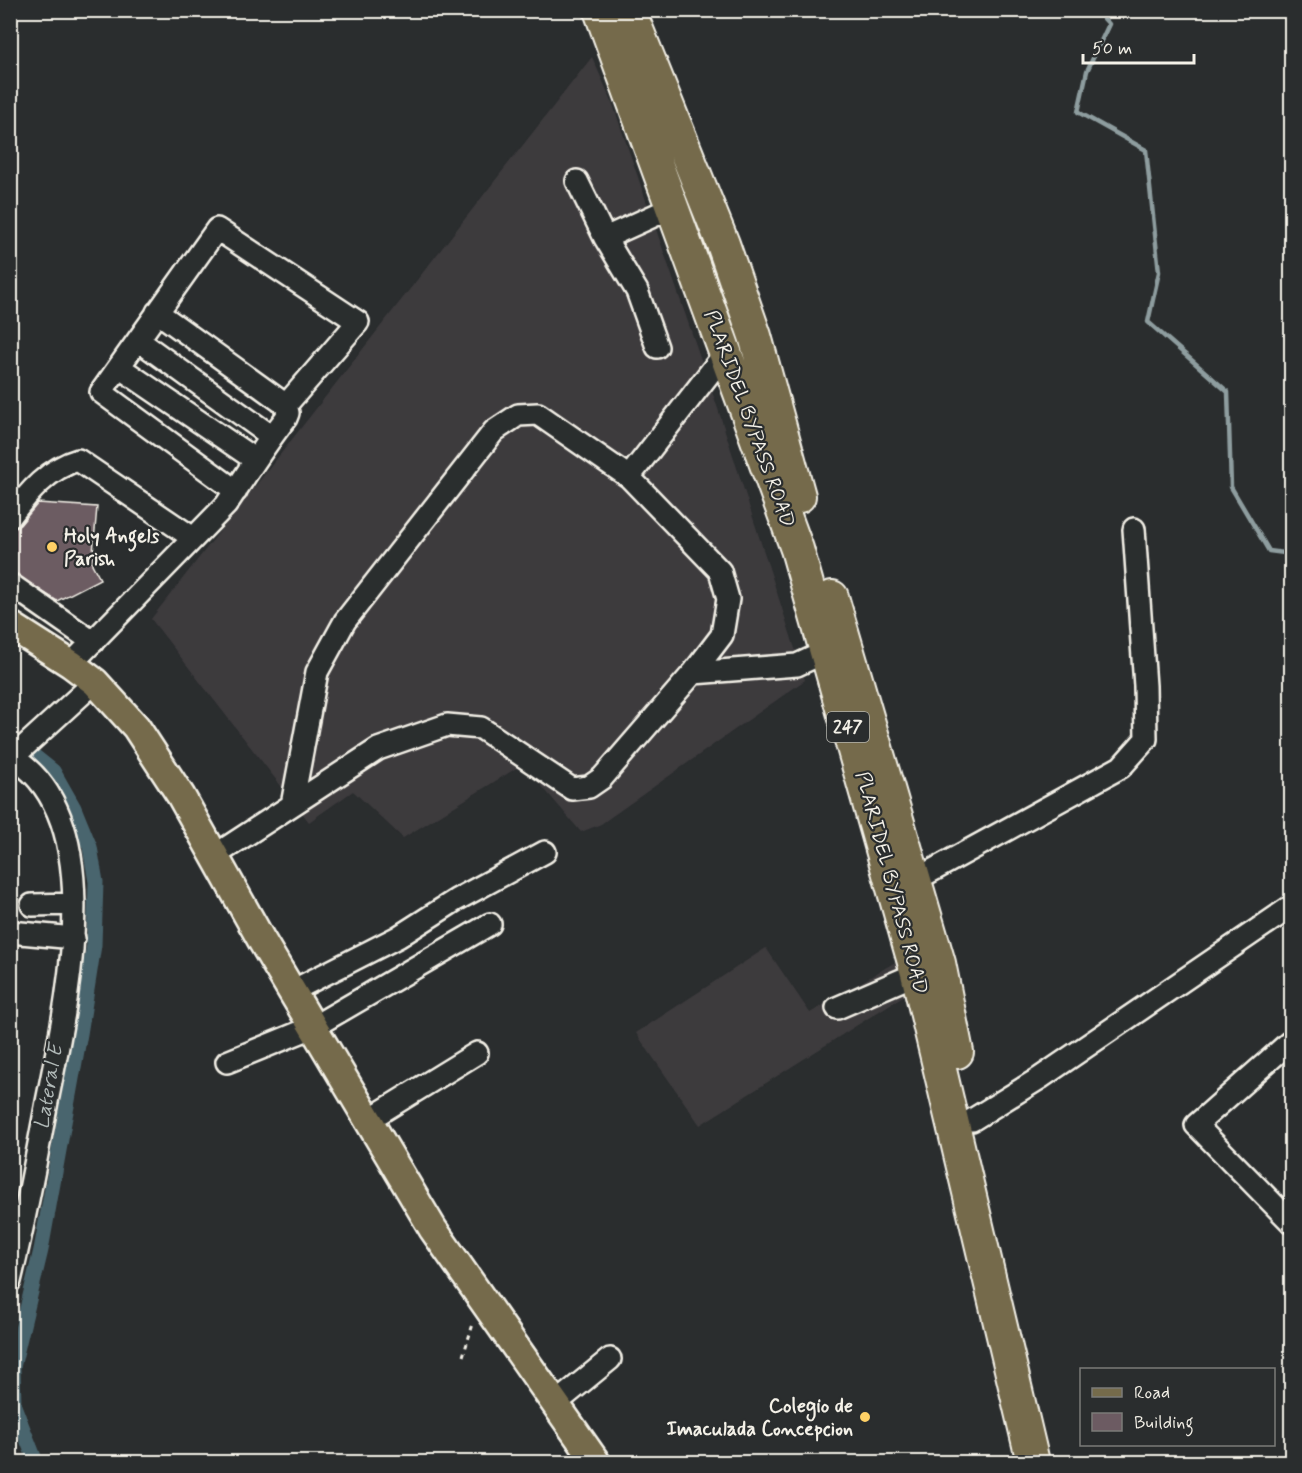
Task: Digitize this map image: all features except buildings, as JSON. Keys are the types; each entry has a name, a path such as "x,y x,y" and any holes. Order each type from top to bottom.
{"highway":[{"name":"PLARIDEL BYPASS ROAD","path":"600,10 797,549 837,646 915,880 928,968 1032,1462"},
{"name":"PLARIDEL BYPASS ROAD","path":"629,10 703,192 755,336 837,646 972,1120 1052,1462"},
{"path":"671,207 703,192"}],"main road":[{"path":"10,626 71,664 94,682 136,727 171,779 292,991 433,1229 596,1462"}],"street":[{"path":"577,181 605,238 637,291 657,347"},
{"path":"605,238 671,207"},
{"path":"236,491 101,392 217,229 358,322 286,405"},
{"path":"71,664 193,538 212,522 236,491 254,459 288,413 286,405 157,312"},
{"path":"138,340 271,436"},
{"path":"629,477 726,352"},
{"path":"119,367 254,459"},
{"path":"214,856 378,749 447,725 480,728 572,789 589,787 602,778 693,673 722,634 728,599 720,571 629,477 538,414 518,415 494,431 345,621 317,672 292,805"},
{"path":"10,517 50,473 64,463 78,460 193,538"},
{"path":"915,880 1121,768 1146,740 1145,686 1134,529"},
{"path":"10,584 93,642"},
{"path":"693,673 797,665 837,646"},
{"path":"10,1281 61,1043 74,938 71,861 64,830 49,793 17,752 94,682"},
{"path":"292,991 398,937 456,900 544,852"},
{"path":"32,905 74,904"},
{"path":"972,1120 1040,1078 1292,906"},
{"path":"227,1062 313,1027 490,924"},
{"path":"10,932 74,938"},
{"path":"837,1008 928,968"},
{"path":"1292,1040 1196,1125 1292,1223"},
{"path":"368,1120 477,1053"},
{"path":"555,1404 610,1359"}],"path":[{"path":"463,1356 481,1298"}],"shaded area":[{"path":"592,57 612,102 718,409 805,680 601,824 581,832 523,764 403,838 353,791 309,822 151,619"},
{"path":"766,948 810,1013 902,958 911,991 700,1125 636,1033"}],"waterway":[{"path":"1096,10 1109,24 1087,71 1078,112 1146,150 1159,272 1148,322 1228,392 1231,487 1269,551 1292,554"},
{"name":"Lateral E","path":"10,741 18,743 53,771 74,808 90,847 96,882 94,945 80,1034 41,1250 13,1367 14,1406 36,1462"}],"place":[{"name":"Holy Angels Parish","path":"52,547"},
{"name":"Colegio de Imaculada Concepcion","path":"865,1417"}]}
